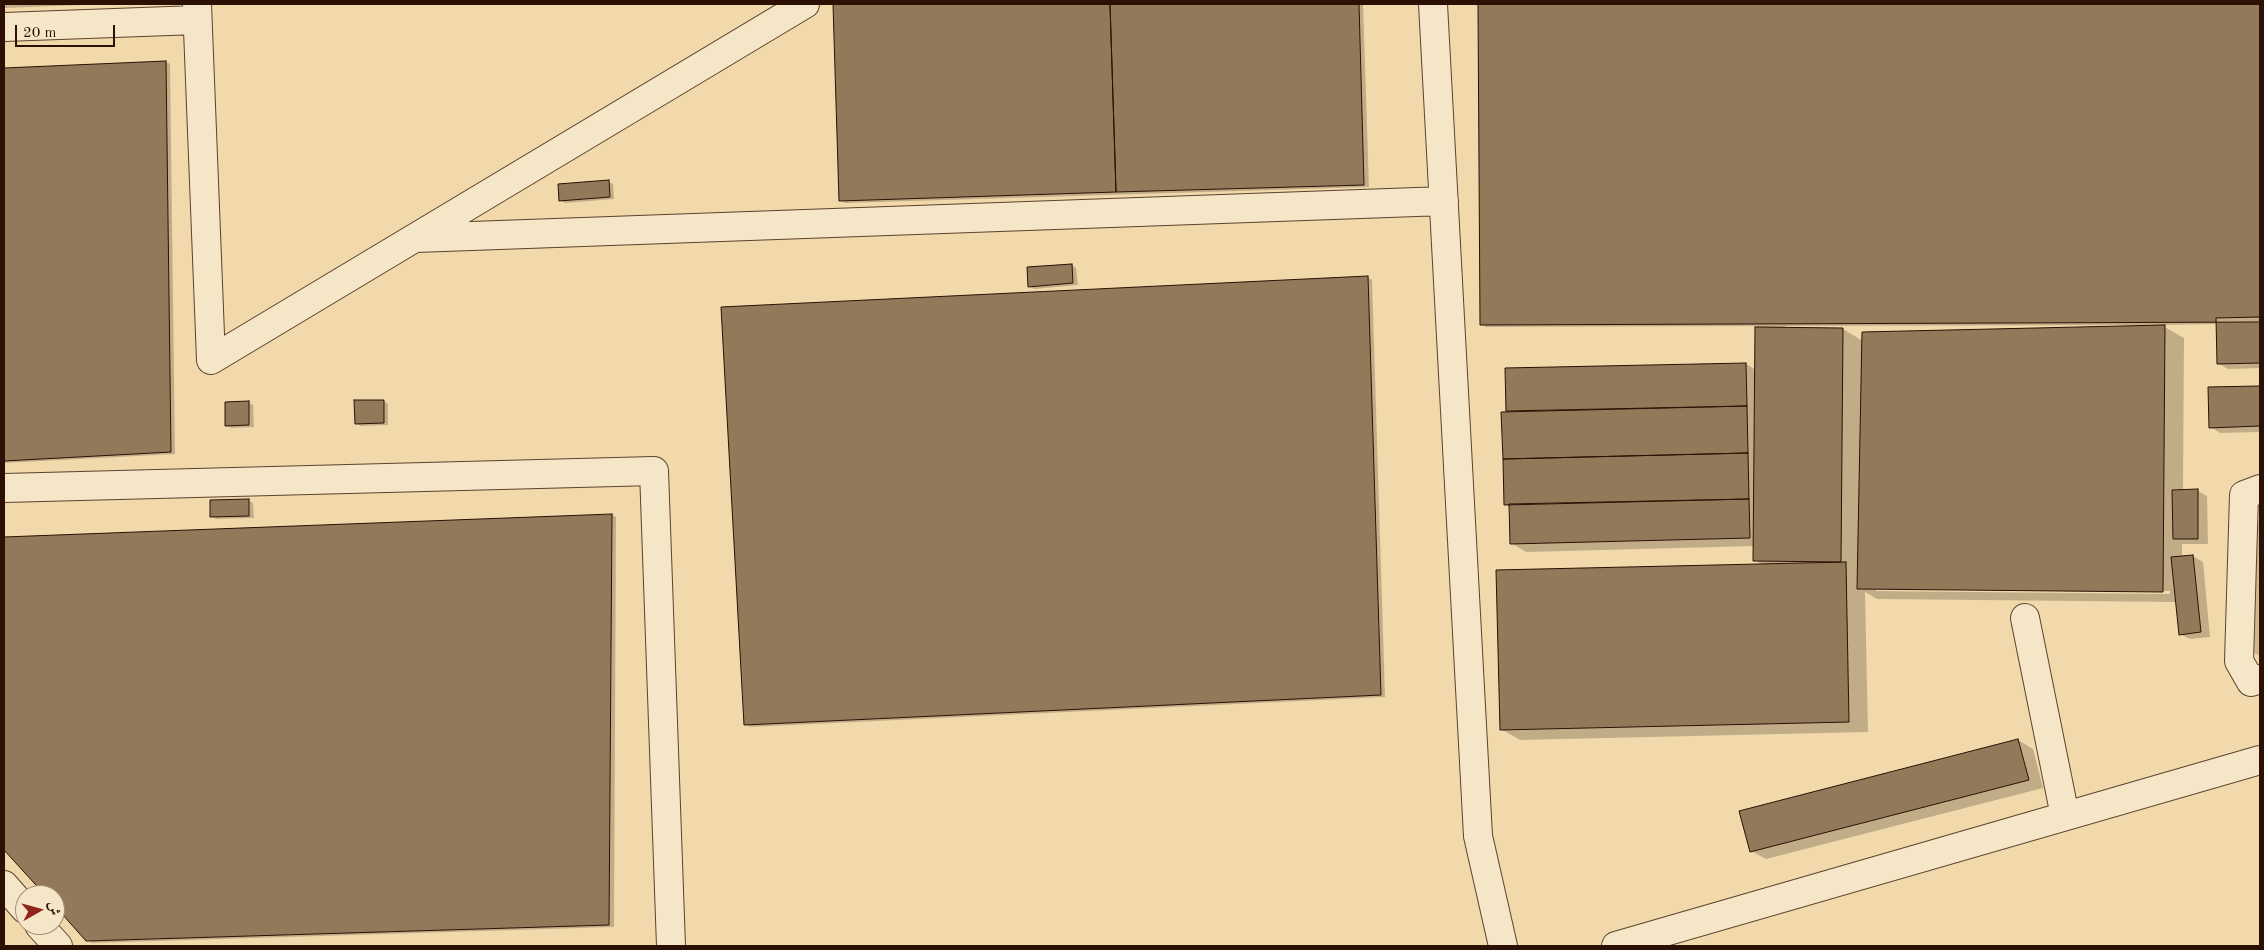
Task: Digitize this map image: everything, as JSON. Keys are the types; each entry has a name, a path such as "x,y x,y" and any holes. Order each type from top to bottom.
{"lane":[{"path":"4,27 197,12 210,360 805,4"},
{"path":"1433,4 1478,836 1503,946"},
{"path":"414,238 1444,201"},
{"path":"4,488 654,471 671,946"},
{"path":"2260,489 2244,495 2239,661 2251,682 2260,680"},
{"path":"2025,618 2065,816"},
{"path":"1616,946 2260,760"},
{"path":"4,886 15,898"},
{"path":"48,935 58,946"}],"shaded area":[{"path":"2260,520 2260,656 2254,653 2253,526"}],"building":[{"path":"833,4 1110,4 1116,192 839,201"},
{"path":"1110,4 1359,4 1364,185 1116,192"},
{"path":"1478,4 2260,4 2260,322 1480,325"},
{"path":"166,61 171,452 4,461 4,68"},
{"path":"609,180 610,197 559,201 558,184"},
{"path":"1072,264 1073,283 1028,287 1027,267"},
{"path":"1368,276 1381,695 744,725 721,307"},
{"path":"2260,317 2260,363 2217,364 2216,318"},
{"path":"2165,325 2163,592 1857,589 1862,332"},
{"path":"1755,327 1843,328 1841,562 1753,561"},
{"path":"1746,363 1747,406 1506,411 1505,368"},
{"path":"2260,386 2260,426 2209,428 2208,387"},
{"path":"354,400 384,400 384,423 355,424"},
{"path":"249,401 249,425 225,426 225,402"},
{"path":"1747,406 1748,453 1503,459 1501,412"},
{"path":"1748,453 1749,499 1504,505 1503,459"},
{"path":"2198,489 2198,539 2173,539 2172,490"},
{"path":"249,499 249,516 210,517 210,500"},
{"path":"1749,499 1750,538 1510,544 1509,504"},
{"path":"612,514 609,925 86,941 65,917 65,885 36,885 4,850 4,537"},
{"path":"2193,555 2201,632 2179,635 2171,557"},
{"path":"1846,562 1849,722 1500,730 1496,570"},
{"path":"2018,739 2029,780 1750,852 1739,811"}]}
